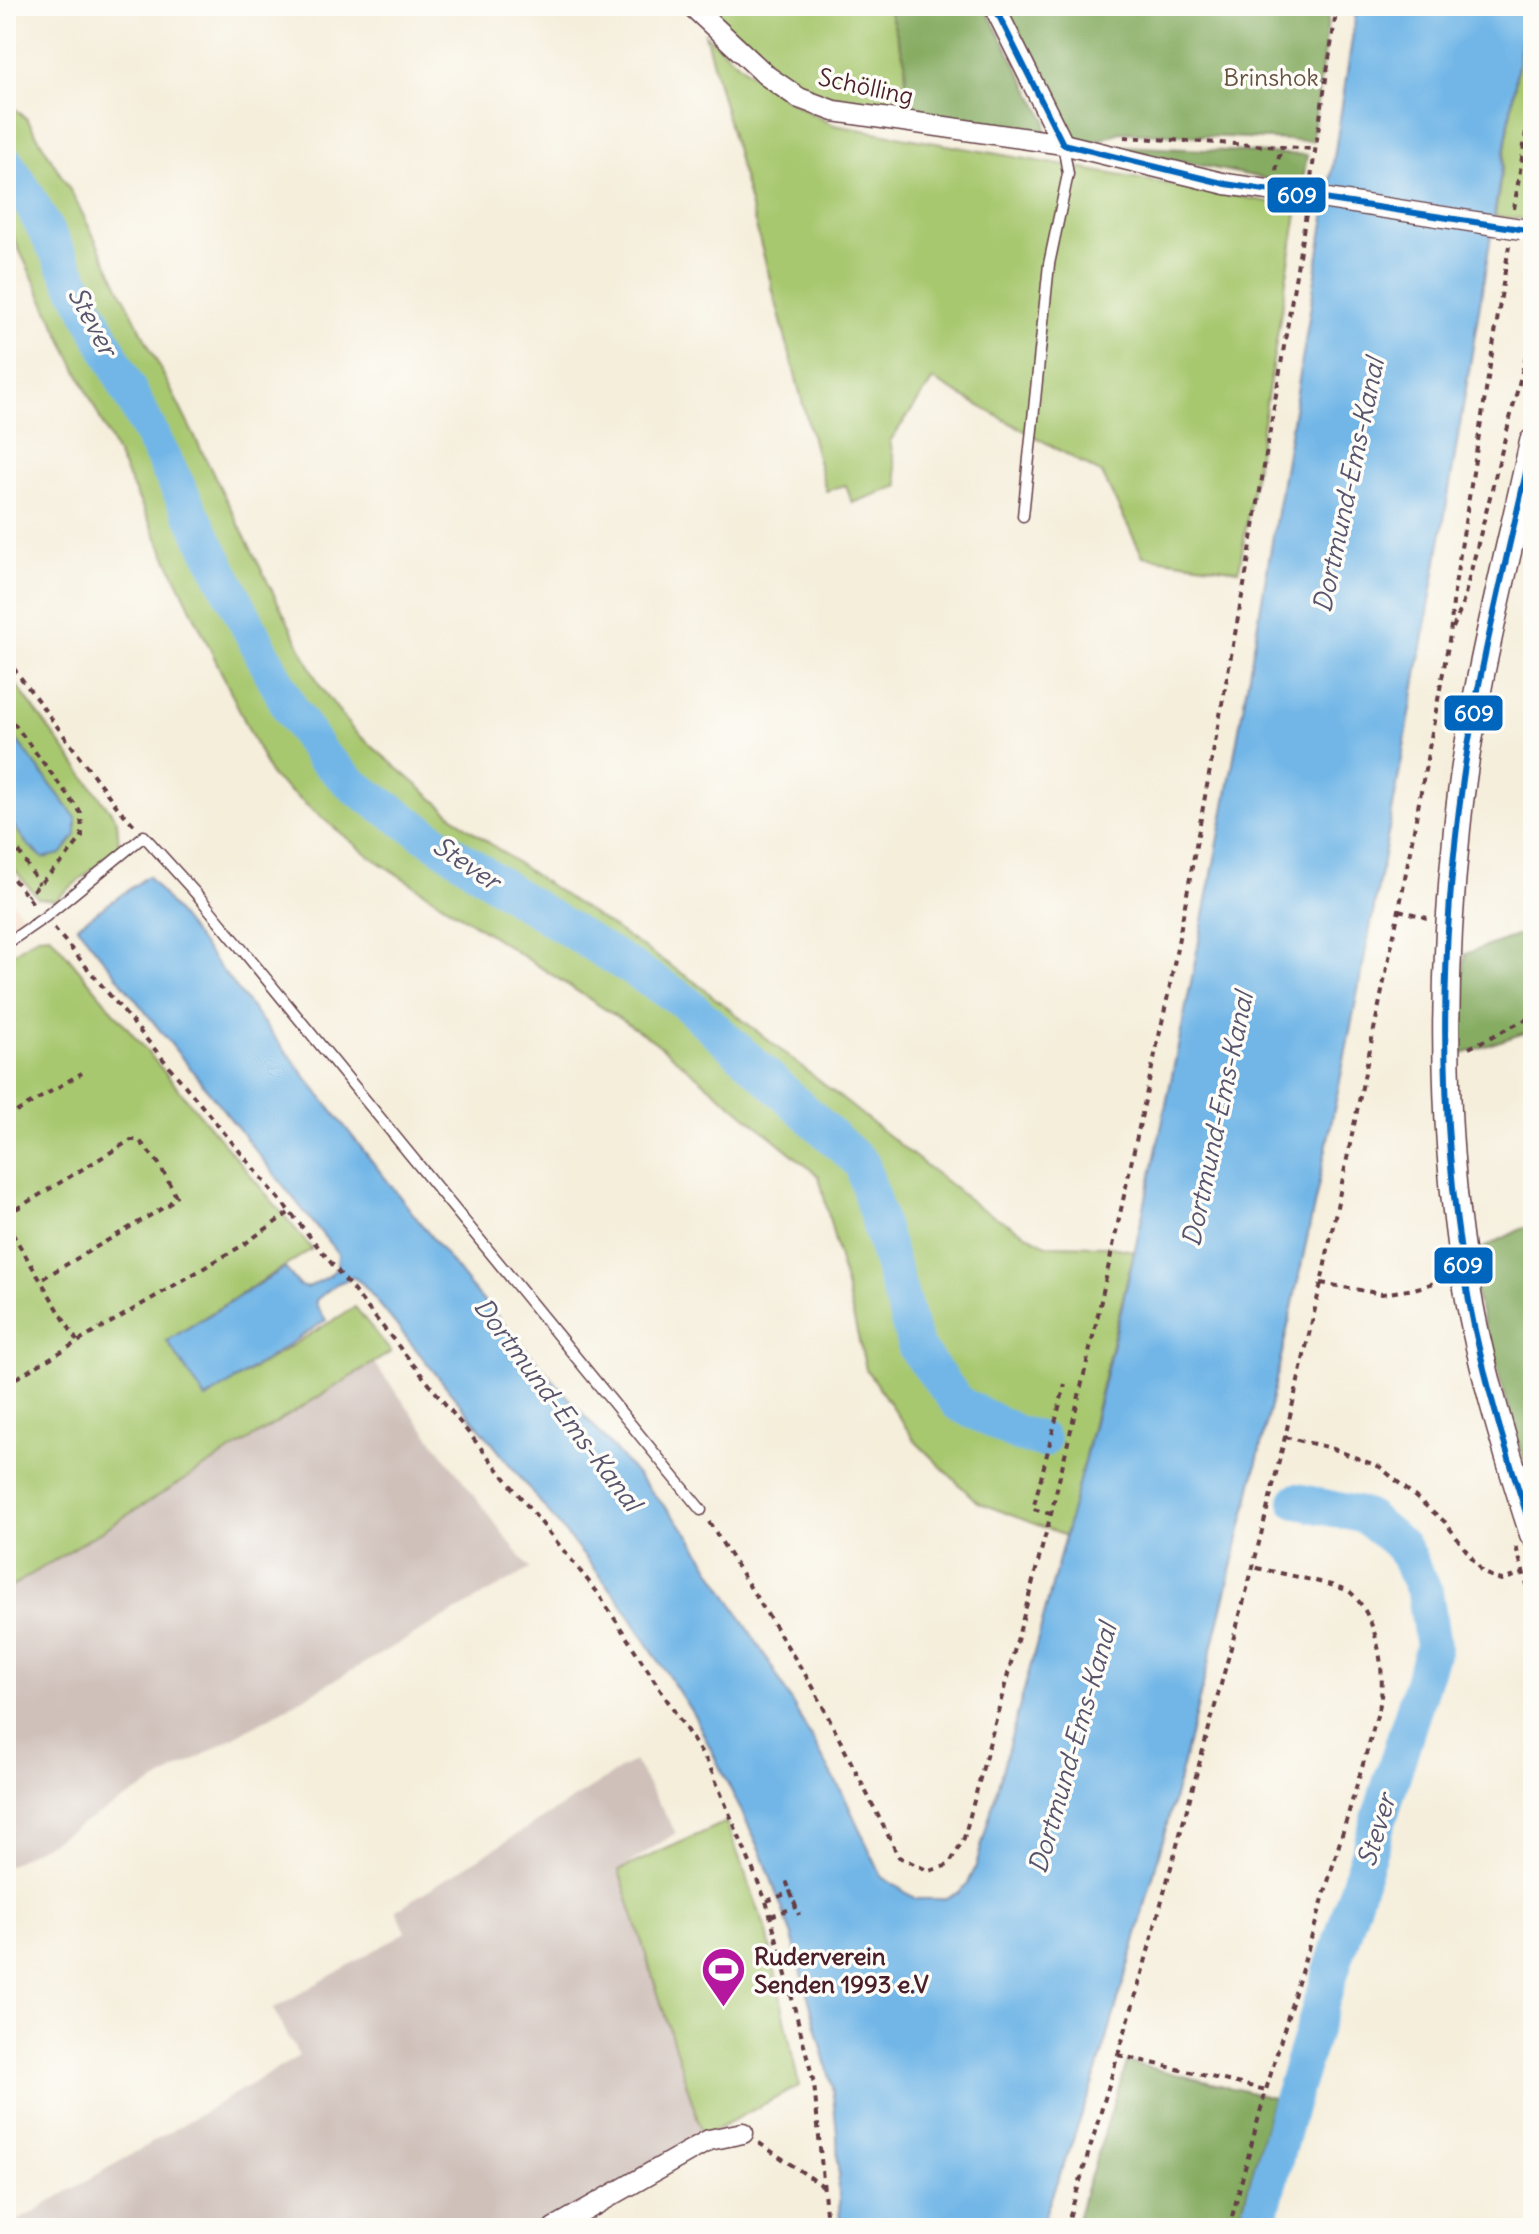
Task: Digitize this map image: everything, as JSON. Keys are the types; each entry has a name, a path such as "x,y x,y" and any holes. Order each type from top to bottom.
{"street":[{"name":"Schölling","path":"692,6 767,76 799,98 823,106 869,118 1063,144 1226,184 1519,227"},
{"path":"994,6 1063,144"},
{"path":"1533,442 1484,666 1457,827 1450,917 1447,1048 1448,1128 1464,1274 1503,1440 1533,1534"},
{"path":"554,2228 709,2140 743,2133"}],"lane":[{"path":"1023,516 1049,264 1068,174 1063,144"},
{"path":"6,944 45,917 144,836 200,898 701,1510"}],"path":[{"path":"1123,137 1315,149 1337,6"},
{"path":"1066,2228 1118,2055 1253,1567 1321,1283 1399,910 1450,635 1454,592 1519,227 1533,87"},
{"path":"1275,178 1281,146"},
{"path":"701,1510 813,1687 899,1857 929,1871 949,1865 964,1838 1051,1514 1170,986 1247,569 1305,222"},
{"path":"1450,635 1462,606 1533,329"},
{"path":"6,658 118,808 144,836"},
{"path":"6,713 81,813 82,837 64,860 27,896"},
{"path":"6,831 39,884"},
{"path":"6,870 290,1212 598,1593 709,1765 771,1916 814,2083 826,2213 824,2228"},
{"path":"1399,910 1431,920"},
{"path":"1447,1048 1474,1048 1533,1016"},
{"path":"6,1118 82,1073"},
{"path":"6,1215 131,1140 139,1140 159,1164 176,1196 168,1205 40,1280"},
{"path":"6,1384 243,1245 290,1212"},
{"path":"6,1223 77,1341"},
{"path":"1321,1283 1382,1294 1414,1289 1445,1279"},
{"path":"1051,1514 1033,1509 1065,1384"},
{"path":"1285,1437 1331,1448 1380,1467 1445,1522 1483,1573 1501,1580 1523,1574 1533,1605"},
{"path":"1229,2228 1266,2090 1372,1734 1380,1704 1382,1680 1376,1644 1366,1613 1348,1591 1253,1567"},
{"path":"796,1907 791,1892 787,1883 796,1907 799,1915"},
{"path":"766,1901 791,1892"},
{"path":"771,1916 796,1907"},
{"path":"1118,2055 1266,2090"},
{"path":"743,2133 823,2186"}],"shaded area":[{"path":"6,894 26,919 6,936"},
{"path":"374,1363 530,1569 6,1867 6,1590"},
{"path":"634,1761 676,1833 619,1870 703,2136 541,2228 6,2228 299,2056 273,2009 406,1932 396,1910"}],"green space":[{"path":"699,6 888,6 905,61 908,120 805,93 771,69"},
{"path":"888,6 984,6 1046,120 1045,132 908,120 905,61"},
{"name":"Brinshok","path":"1005,6 1330,6 1312,141 1120,132 1084,146 1067,130"},
{"path":"1527,6 1533,6 1533,220 1495,216"},
{"path":"705,34 766,85 834,125 1298,207 1239,570 1143,556 1102,474 933,380 890,441 899,486 852,503 846,485 826,491"},
{"path":"6,101 27,119 73,195 320,686 353,730 464,825 695,982 978,1207 1046,1245 1105,1246 1134,1251 1066,1536 977,1502 916,1442 866,1369 819,1176 654,1041 369,856 271,776 6,222"},
{"path":"1121,146 1307,155 1302,186 1120,149"},
{"path":"6,671 117,820 119,847 55,900 38,898 6,859 6,815 27,844 61,854 76,835 76,818 6,726"},
{"path":"1533,930 1533,1030 1453,1057 1465,954"},
{"path":"50,935 312,1249 167,1341 206,1398 355,1307 391,1352 6,1590 6,958 38,936"},
{"path":"1533,1223 1533,1493 1465,1257"},
{"name":"Ruderverein Senden 1993 e.V","path":"726,1822 767,1932 799,2086 703,2136 619,1870"},
{"path":"1127,2062 1273,2098 1237,2228 1074,2228"}],"water":[{"name":"Dortmund-Ems-Kanal","path":"1357,6 1527,6 1469,370 1373,916 1299,1278 1258,1458 1147,1899 1105,2045 1040,2228 840,2228 832,2086 792,1936 761,1851 695,1717 618,1598 363,1284 353,1277 336,1284 316,1300 326,1320 206,1399 167,1341 285,1268 300,1286 307,1288 337,1268 338,1254 77,926 148,876 470,1286 689,1534 772,1667 844,1796 882,1877 916,1899 943,1899 958,1893 975,1869 1059,1560 1117,1327 1168,1095 1257,629"},
{"path":"6,726 76,818 76,835 61,854 43,858 27,844 6,815"}],"waterway":[{"name":"Stever","path":"6,163 25,192 86,306 290,708 321,755 354,786 522,900 683,1000 862,1164 916,1348 959,1404 1019,1434 1042,1440"},
{"name":"Stever","path":"1257,2228 1290,2103 1433,1647 1425,1592 1402,1546 1365,1516 1297,1501"}],"transit line":[{"name":"609","path":"994,6 1063,144"},
{"name":"609","path":"1063,144 1226,184 1533,231"},
{"name":"609","path":"1533,442 1486,652 1463,779 1449,909 1445,1040 1452,1171 1469,1301 1497,1419 1533,1534"}],"place":[{"name":"Ruderverein Senden 1993 e.V","path":"723,2009"}]}
